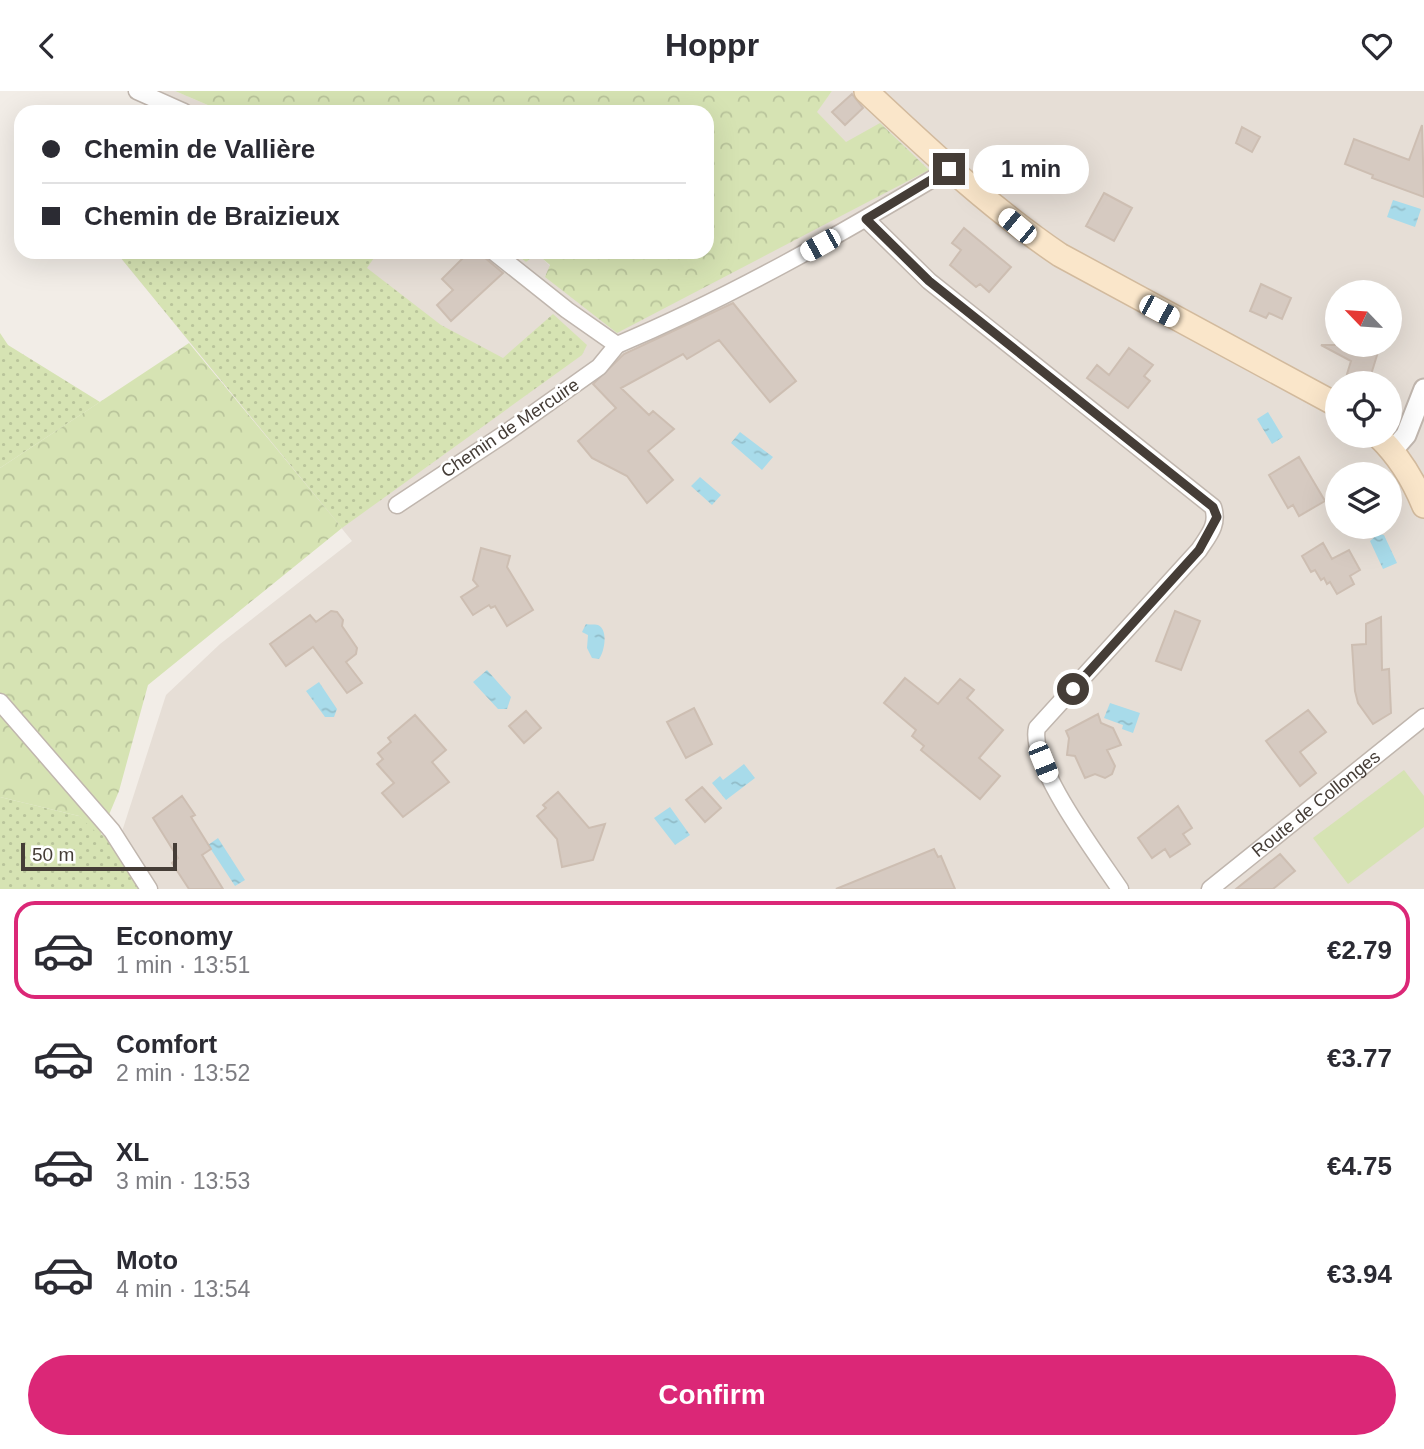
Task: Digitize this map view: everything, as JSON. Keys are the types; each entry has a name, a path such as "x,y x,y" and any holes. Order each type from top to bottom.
{"main road":[{"path":"866,91 949,169 1017,226 1060,255 1138,300 1325,399"},
{"path":"1389,448 1414,482 1424,506"}],"street":[{"path":"137,91 168,105"},
{"path":"503,259 567,310 617,345 698,310 866,219 949,169"},
{"path":"866,219 929,281 1127,436 1213,507 1217,517 1199,550 1037,728 1034,740 1052,784 1120,889"},
{"name":"Chemin de Mercuire","path":"397,505 599,367 617,345"},
{"path":"1402,437 1406,435 1424,389"},
{"path":"2,702 112,831 149,889"},
{"name":"Route de Collonges","path":"1210,889 1424,717"}],"shaded area":[{"path":"161,91 175,91 208,105 154,105"},
{"path":"832,91 1424,91 1424,889 142,889 117,847 166,695 220,644 352,541 122,259 522,259 526,262 530,259 543,259 617,333 706,259 714,259 714,253 846,143 816,112"}],"green space":[{"path":"175,91 832,91 817,112 846,142 880,123 929,170 617,333 545,277 550,265 543,259 714,259 714,105 208,105"},
{"path":"122,259 373,259 367,268 441,325 503,358 553,314 587,345 582,355 342,528"},
{"path":"0,333 8,345 100,402 0,468"},
{"path":"189,343 342,528 148,685 119,791 100,836 79,816 0,797 0,468"},
{"path":"1404,770 1424,796 1424,827 1348,884 1313,838"},
{"path":"0,797 79,816 117,847 141,889 0,889"}],"water":[{"path":"1393,200 1421,209 1415,227 1387,217"},
{"path":"1268,412 1283,437 1272,444 1257,419"},
{"path":"740,432 773,457 762,470 731,443"},
{"path":"700,477 721,495 712,505 691,486"},
{"path":"1386,539 1397,563 1383,569 1370,541"},
{"path":"586,624 598,625 604,632 604,647 599,659 592,658 587,648 588,635 582,632"},
{"path":"487,670 511,697 507,709 498,709 473,682"},
{"path":"319,682 337,709 334,717 325,717 306,691"},
{"path":"1110,703 1140,713 1133,733 1122,729 1123,725 1104,718"},
{"path":"744,764 755,778 726,800 712,783 720,776 723,780"},
{"path":"670,807 690,835 675,845 654,818"},
{"path":"218,838 245,880 235,886 208,845"}],"building":[{"path":"852,94 863,108 845,125 832,112"},
{"path":"1422,125 1424,197 1372,178 1373,175 1345,164 1354,139 1409,160"},
{"path":"1242,127 1260,137 1252,152 1236,143"},
{"path":"1104,193 1132,208 1114,241 1086,226"},
{"path":"964,228 1011,267 989,292 980,284 976,287 950,265 961,250 952,243"},
{"path":"462,259 486,259 503,273 451,321 437,305 453,290 442,279"},
{"path":"1261,284 1291,298 1282,319 1269,313 1266,318 1250,311"},
{"path":"733,303 796,381 770,402 719,340 687,359 683,354 621,388 649,415 653,411 674,429 648,451 673,480 647,503 627,476 592,458 578,441 616,408 593,384 624,354"},
{"path":"1129,348 1153,365 1144,376 1150,381 1128,408 1087,378 1097,365 1109,375"},
{"path":"1344,357 1376,357 1372,371 1348,371 1351,361"},
{"path":"1299,457 1325,501 1299,516 1293,505 1288,508 1269,475"},
{"path":"1323,543 1332,559 1349,550 1360,570 1350,576 1354,584 1337,594 1330,582 1327,584 1324,578 1321,580 1315,570 1311,572 1302,556"},
{"path":"481,548 510,556 507,567 533,610 507,626 495,606 491,608 489,605 473,615 461,597 478,586 473,580"},
{"path":"331,611 337,612 343,620 342,626 357,648 356,654 346,662 362,683 347,693 313,647 286,666 270,644 310,615 316,622"},
{"path":"1175,611 1200,621 1181,670 1156,661"},
{"path":"1381,617 1382,670 1389,669 1391,713 1373,724 1358,703 1352,645 1366,644 1366,624"},
{"path":"905,678 938,704 960,679 974,690 967,698 1003,730 979,758 1000,776 980,799 921,750 924,746 912,736 916,730 884,703"},
{"path":"694,708 712,744 686,758 667,722"},
{"path":"1308,710 1326,732 1300,752 1316,773 1300,786 1266,741"},
{"path":"526,711 541,728 524,743 509,726"},
{"path":"1098,714 1101,723 1113,728 1121,745 1107,750 1115,766 1112,774 1105,778 1095,774 1085,778 1075,756 1067,755 1069,738 1066,731"},
{"path":"415,715 446,750 432,762 449,782 403,817 382,793 394,783 377,764 383,759 378,753 391,742 388,738"},
{"path":"702,787 721,808 705,822 686,800"},
{"path":"558,792 589,828 605,824 593,860 562,867 557,839 537,816 546,808 543,805"},
{"path":"182,796 195,815 191,817 211,849 202,855 223,889 189,889 172,863 178,858 153,818"},
{"path":"1178,806 1192,828 1183,834 1190,844 1170,857 1165,849 1152,858 1138,838"},
{"path":"934,849 938,857 941,856 955,889 836,889"},
{"path":"1280,854 1295,871 1273,889 1236,889"}],"route":[{"path":"949,169 866,219 929,281 1127,436 1213,507 1217,517 1199,550 1073,689"}]}
